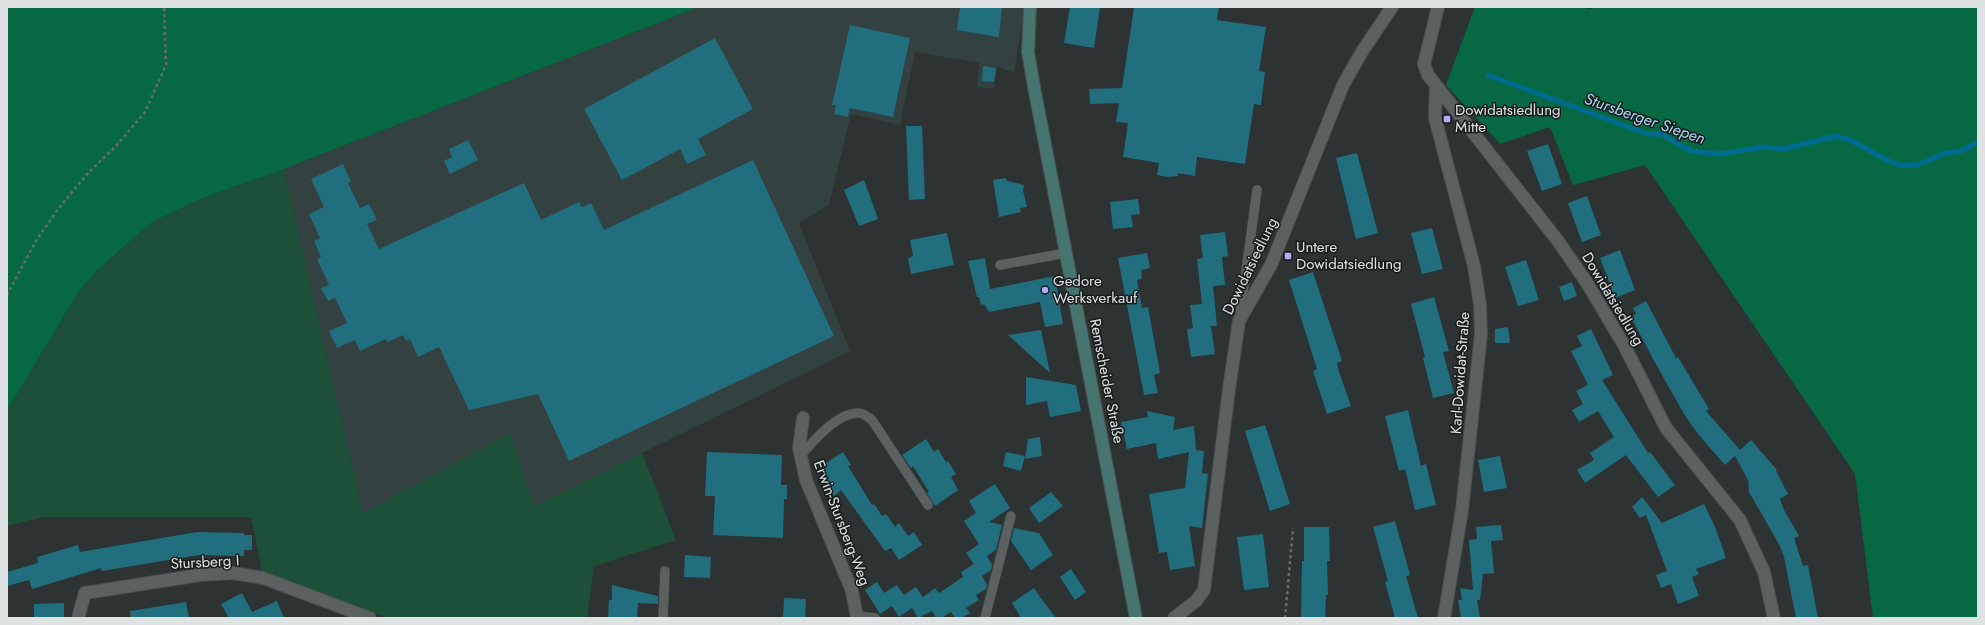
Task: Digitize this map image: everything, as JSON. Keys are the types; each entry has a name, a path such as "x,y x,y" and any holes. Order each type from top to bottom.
{"main road":[{"name":"Remscheider Straße","path":"1030,7 1028,52 1136,618"}],"street":[{"name":"Dowidatsiedlung","path":"1174,618 1196,601 1204,590 1239,320 1271,265 1343,85 1363,50 1392,7"},
{"name":"Dowidatsiedlung","path":"1438,7 1424,64 1428,75 1494,157 1558,241 1587,283 1621,341 1666,428 1740,520 1764,572 1774,618"},
{"name":"Karl-Dowidat-Straße","path":"1436,86 1434,118 1474,266 1480,305 1481,334 1462,510 1444,618"},
{"name":"Erwin-Stursberg-Weg","path":"802,418 800,456 806,480 852,591 857,617"},
{"name":"Stursberg I","path":"78,618 85,593 200,575 233,573 263,578 370,618"}],"lane":[{"path":"1239,320 1257,190"},
{"path":"1000,265 1066,253"},
{"path":"800,456 826,428 848,416 858,413 865,415 872,420 928,505"},
{"path":"985,618 1011,516"},
{"path":"663,618 665,571"},
{"name":"Erwin-Stursberg-Weg","path":"857,617 875,618"}],"path":[{"path":"7,295 37,239 62,204 89,172 116,146 145,112 166,65 164,7"},
{"path":"1285,618 1293,528"}],"shaded area":[{"path":"699,7 1025,7 1014,72 997,67 994,89 977,87 979,63 915,52 900,125 851,114 829,205 799,223 850,351 534,506 510,434 363,513 284,169"}],"green space":[{"path":"7,7 699,7 284,169 200,199 152,222 95,272 77,294 7,411"},
{"path":"1475,7 1587,7 1587,9 1602,7 1978,7 1978,618 1873,618 1855,474 1645,165 1573,185 1550,127 1500,144 1446,85"},
{"path":"284,169 363,513 510,433 534,506 642,453 676,540 594,566 587,618 388,618 262,571 251,517 44,517 7,526 7,411 77,294 95,272 152,222 200,199"}],"building":[{"path":"960,7 1002,7 999,37 957,30"},
{"path":"1070,7 1100,7 1094,48 1064,43"},
{"path":"1134,7 1219,7 1217,20 1266,27 1259,71 1265,72 1261,105 1254,104 1245,164 1197,157 1195,176 1178,173 1178,176 1168,177 1157,175 1159,163 1123,157 1128,123 1116,122 1119,103 1090,104 1089,89 1122,88"},
{"path":"850,25 910,38 893,117 850,108 848,117 834,114 836,105 832,105"},
{"path":"715,38 753,109 698,139 706,155 687,164 680,149 622,180 584,109"},
{"path":"983,66 996,68 994,82 982,81"},
{"path":"906,126 922,126 925,199 909,200"},
{"path":"468,140 478,160 450,174 444,161 452,157 449,149"},
{"path":"1548,144 1562,184 1542,191 1527,151"},
{"path":"1357,153 1378,233 1356,239 1336,158"},
{"path":"753,160 834,336 569,461 538,394 469,410 439,347 418,357 410,339 406,341 403,335 387,342 386,339 360,351 355,340 337,348 329,331 347,323 335,298 328,301 321,288 329,285 317,259 321,257 314,241 320,238 309,214 324,207 311,179 343,164 351,182 348,183 360,208 369,204 377,220 367,224 379,249 524,183 541,220 579,202 582,207 591,203 604,230"},
{"path":"1006,178 1007,181 1024,185 1023,191 1027,207 1020,208 1021,212 999,217 993,180"},
{"path":"864,180 878,219 859,226 844,190"},
{"path":"1587,196 1601,235 1582,242 1568,203"},
{"path":"1138,199 1140,214 1131,215 1133,227 1113,229 1110,202"},
{"path":"1432,228 1443,269 1422,274 1411,233"},
{"path":"1225,232 1228,256 1222,257 1225,285 1213,286 1217,326 1211,326 1215,354 1191,357 1187,329 1193,328 1190,305 1202,304 1197,259 1203,258 1200,235"},
{"path":"947,233 954,265 911,274 908,259 913,256 910,240"},
{"path":"1620,250 1635,290 1615,298 1600,258"},
{"path":"1147,253 1150,268 1141,270 1142,279 1137,280 1142,308 1148,307 1160,373 1154,375 1158,393 1144,395 1118,258"},
{"path":"985,258 990,289 1055,276 1063,324 1045,327 1040,302 989,312 984,304 981,305 979,297 977,297 968,261"},
{"path":"1526,260 1539,300 1518,306 1505,267"},
{"path":"1313,272 1342,361 1337,363 1351,406 1327,414 1313,371 1317,369 1289,280"},
{"path":"1572,282 1577,296 1564,301 1559,287"},
{"path":"1434,297 1449,351 1443,352 1454,393 1433,398 1423,358 1425,357 1411,304"},
{"path":"1646,301 1676,358 1678,357 1709,409 1706,411 1740,450 1751,440 1777,470 1776,471 1788,494 1780,499 1784,510 1799,536 1794,538 1803,566 1808,565 1818,618 1796,618 1784,557 1780,546 1749,492 1748,480 1735,456 1725,465 1698,434 1684,414 1653,359 1631,317 1636,314 1633,308"},
{"path":"1508,327 1510,343 1495,343 1495,329"},
{"path":"1591,329 1613,375 1602,380 1648,453 1650,452 1675,485 1658,497 1626,455 1585,483 1577,470 1594,460 1590,453 1614,437 1598,411 1579,422 1572,410 1583,404 1576,391 1588,385 1571,351 1582,346 1577,336"},
{"path":"1041,330 1050,373 1008,335"},
{"path":"1026,377 1076,385 1081,411 1050,417 1047,401 1026,405"},
{"path":"1408,410 1421,466 1426,464 1436,505 1415,510 1405,469 1399,471 1385,416"},
{"path":"1147,411 1175,417 1173,430 1194,426 1196,450 1204,451 1202,473 1208,474 1202,528 1189,526 1195,566 1170,570 1167,552 1159,553 1149,494 1185,488 1189,452 1158,459 1156,443 1127,449 1121,422 1148,417"},
{"path":"1265,425 1290,504 1270,511 1245,431"},
{"path":"1040,437 1042,456 1025,459 1028,439"},
{"path":"926,439 934,452 938,449 956,474 951,477 958,490 935,506 927,493 929,492 913,466 911,468 902,455"},
{"path":"707,452 782,455 781,485 787,485 787,499 784,499 783,538 713,535 715,496 705,496"},
{"path":"843,452 851,465 848,466 872,505 874,504 882,516 886,514 895,527 899,523 908,536 914,532 922,545 899,560 891,548 885,551 841,490 834,496 824,482 828,480 820,467"},
{"path":"1006,452 1025,456 1021,471 1003,466"},
{"path":"1500,456 1507,488 1484,492 1478,460"},
{"path":"995,484 1010,508 989,522 1002,525 996,550 987,556 992,565 991,570 982,576 987,585 986,589 976,595 979,600 966,608 970,613 961,618 955,618 951,612 941,618 936,618 932,611 918,618 912,608 899,617 892,606 880,614 865,590 877,582 884,593 897,585 904,595 916,587 923,597 935,588 939,593 963,577 961,572 974,564 966,553 979,544 964,521 976,513 969,501"},
{"path":"1051,492 1063,506 1039,523 1029,508"},
{"path":"1642,497 1662,523 1704,504 1715,527 1726,558 1696,569 1699,574 1692,577 1699,596 1678,604 1671,584 1661,588 1656,575 1667,571 1646,515 1640,518 1632,507"},
{"path":"1395,521 1410,575 1406,576 1418,618 1395,618 1385,582 1388,581 1373,527"},
{"path":"1501,525 1503,540 1491,541 1494,573 1483,574 1480,600 1477,600 1480,618 1461,618 1458,600 1462,600 1460,588 1473,590 1469,540 1477,539 1476,527"},
{"path":"1304,527 1329,527 1330,561 1327,561 1328,595 1326,595 1325,618 1301,618"},
{"path":"1014,528 1039,533 1053,555 1031,570 1011,541"},
{"path":"197,532 244,533 244,535 252,535 252,550 244,550 244,556 199,555 102,571 101,568 32,589 29,580 7,586 7,572 38,563 37,557 78,545 80,552"},
{"path":"1263,534 1269,587 1244,590 1237,537"},
{"path":"685,555 711,557 710,578 684,577"},
{"path":"1071,569 1086,592 1075,600 1060,577"},
{"path":"612,585 658,596 658,604 638,603 637,618 608,618 609,600 612,600"},
{"path":"1034,588 1056,618 1021,618 1012,603"},
{"path":"242,593 252,612 277,601 284,618 229,618 221,604"},
{"path":"784,598 806,599 805,618 783,618"},
{"path":"186,602 189,618 131,618 130,611"},
{"path":"64,603 64,618 34,618 34,604"}],"waterway":[{"name":"Stursberger Siepen","path":"1488,75 1648,134 1661,134 1691,151 1720,154 1764,147 1783,149 1836,136 1850,140 1889,161 1900,165 1917,165 1946,153 1961,151 1978,142"}],"place":[{"name":"Dowidatsiedlung Mitte","path":"1447,119"},
{"name":"Untere Dowidatsiedlung","path":"1288,256"},
{"name":"Gedore Werksverkauf","path":"1045,290"}]}
